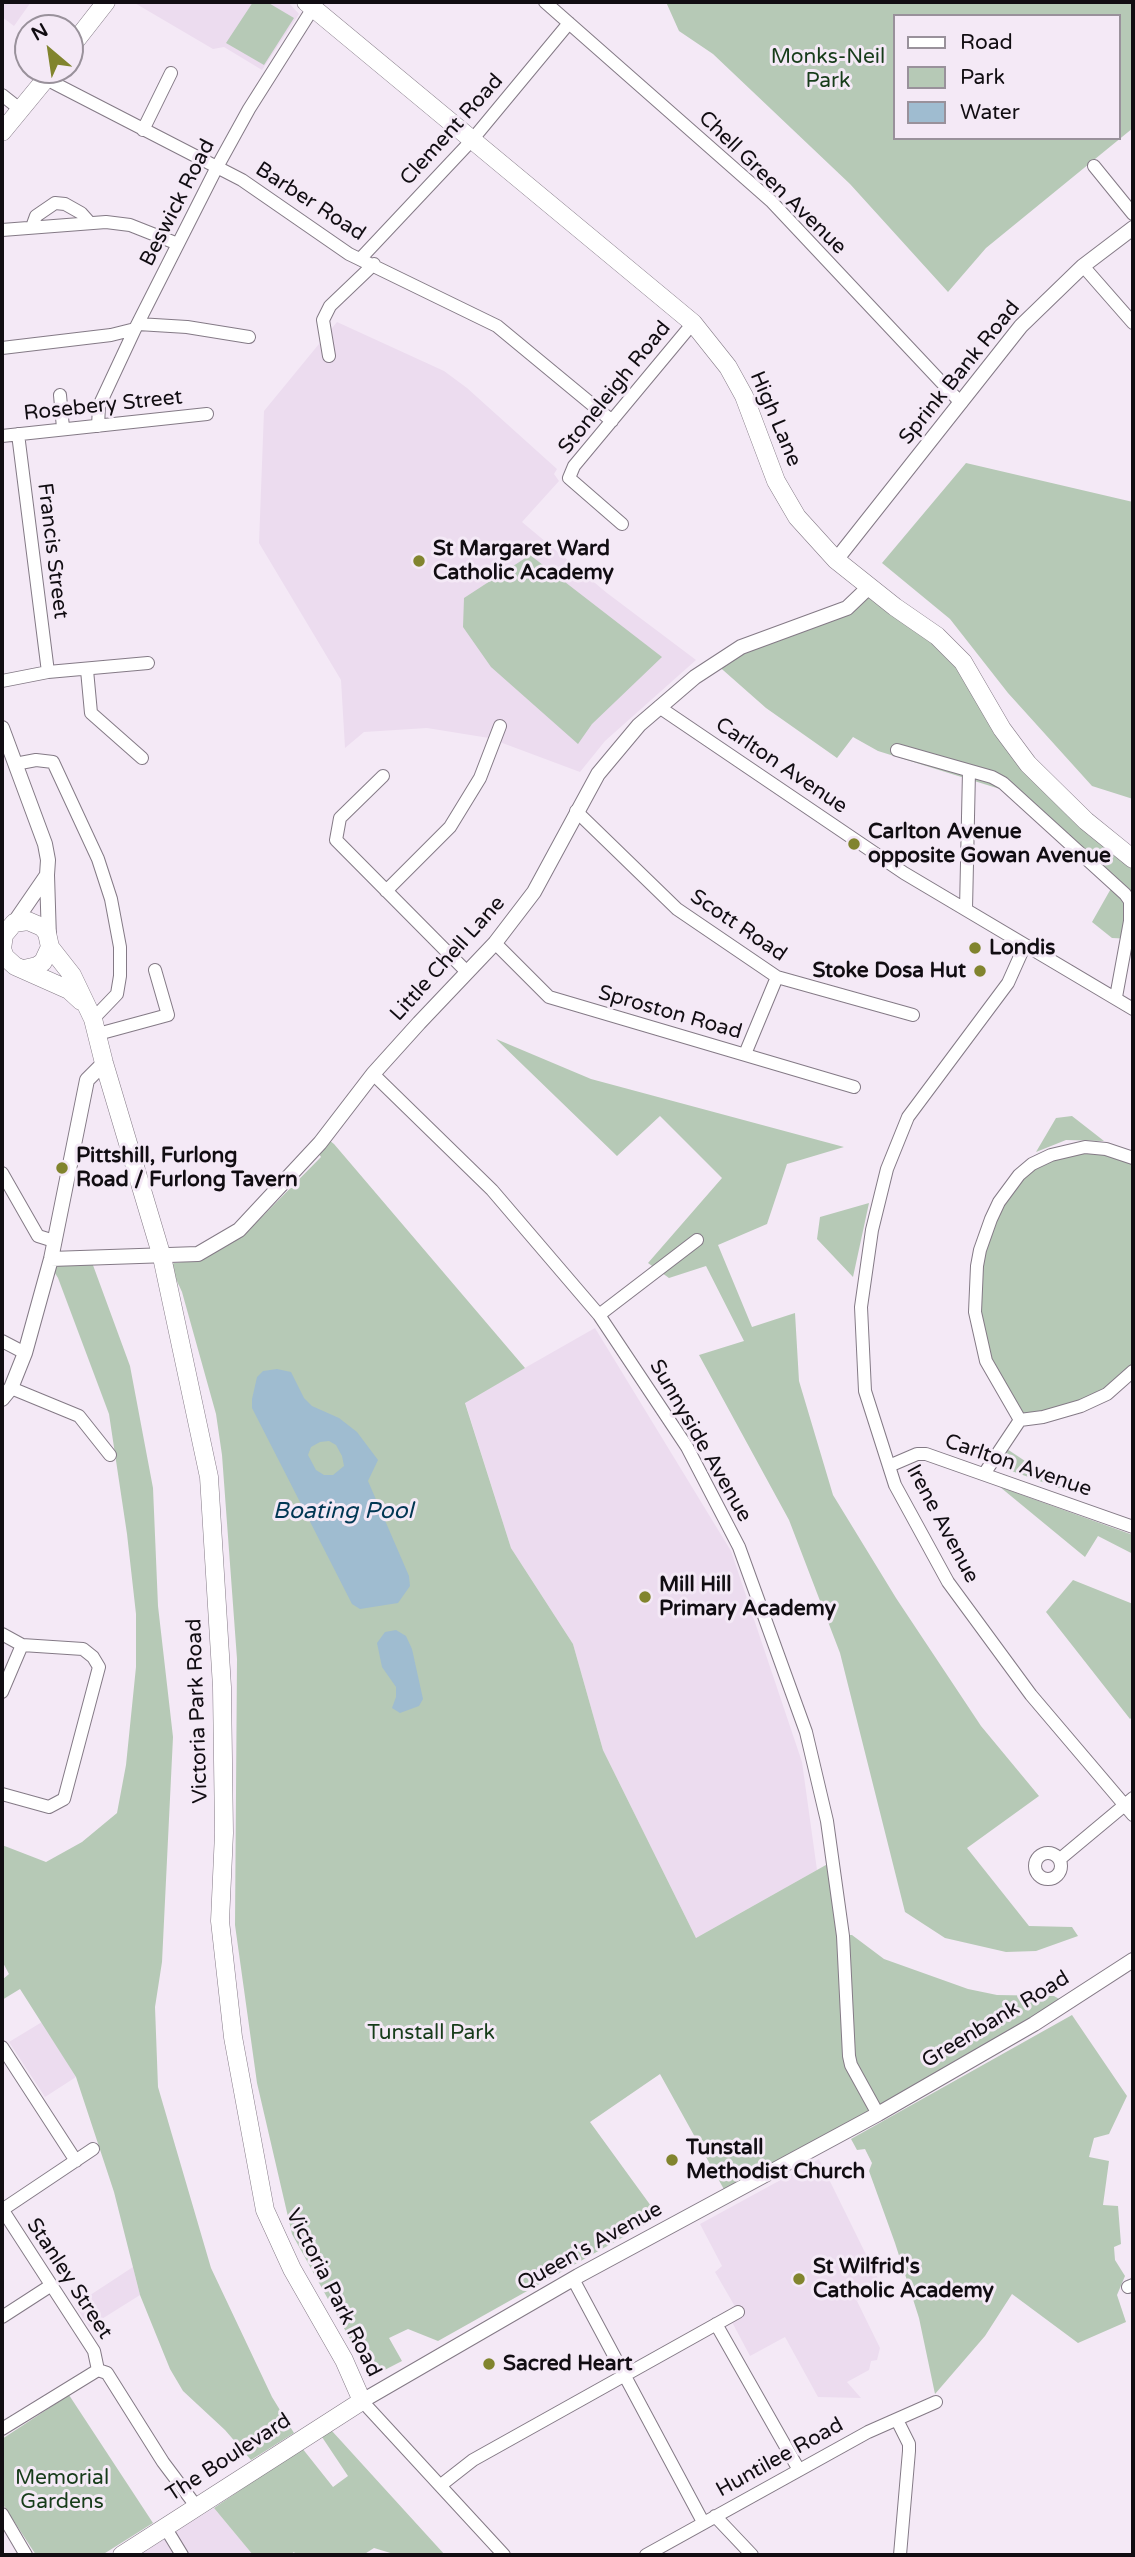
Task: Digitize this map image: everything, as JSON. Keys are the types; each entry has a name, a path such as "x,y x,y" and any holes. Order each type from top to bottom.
{"main road":[{"path":"84,30 106,2"},
{"name":"High Lane","path":"309,5 693,323 728,367 744,396 766,457 797,517 836,560 937,636 963,662 1002,729 1028,764 1086,821 1133,859"},
{"path":"2,131 42,84"},
{"path":"14,966 37,966 43,962 50,943 47,933 36,923 28,920 8,927 2,949 8,961 14,966 69,990 94,1020"},
{"name":"Victoria Park Road","path":"50,943 72,975 94,1020 104,1063 162,1257 209,1477 222,1687 223,1833 220,1921 233,2037 265,2210 292,2269 350,2371 362,2401"},
{"name":"The Boulevard","path":"122,2555 362,2401"}],"street":[{"name":"Chell Green Avenue","path":"545,2 771,201 961,403"},
{"name":"Beswick Road","path":"98,426 99,407 178,244 217,167 309,5"},
{"name":"Clement Road","path":"361,258 472,140 569,23"},
{"path":"144,130 170,73"},
{"name":"Barber Road","path":"65,84 144,130 242,180 349,254 497,326 612,421"},
{"path":"2,96 21,110"},
{"path":"1094,166 1133,214"},
{"path":"32,227 36,216 55,203 65,204 81,213 89,222"},
{"path":"2,230 89,222 131,225 178,244"},
{"name":"Sprink Bank Road","path":"836,560 1021,326 1083,266 1133,228"},
{"path":"329,356 323,320 330,306 374,264"},
{"path":"1083,266 1133,323"},
{"name":"Stoneleigh Road","path":"622,524 569,478 574,466 693,323"},
{"path":"2,348 111,335 137,327 187,327 249,337"},
{"path":"60,395 63,428"},
{"name":"Rosebery Street","path":"2,436 207,414"},
{"name":"Francis Street","path":"18,434 48,672"},
{"name":"Little Chell Lane","path":"51,1259 198,1254 239,1230 320,1143 373,1074 466,971 495,943 534,892 598,774 631,735 695,677 741,647 847,607 869,587"},
{"path":"2,681 48,672 148,663"},
{"path":"87,670 91,713 142,758"},
{"name":"Carlton Avenue","path":"659,707 904,873 1133,1009"},
{"path":"386,891 450,827 480,778 500,726"},
{"path":"2,728 46,844 50,943"},
{"path":"897,750 1003,783 1125,894 1130,901 1130,921 1116,997"},
{"path":"15,764 36,760 53,762 98,859 111,899 120,947 120,976 117,995 94,1020"},
{"path":"966,909 968,771"},
{"path":"383,776 340,818 336,840 466,971"},
{"name":"Scott Road","path":"576,811 677,909 777,977 913,1015"},
{"path":"8,927 47,875"},
{"name":"Sproston Road","path":"495,943 549,997 854,1087"},
{"name":"Irene Avenue","path":"1025,945 1008,983 908,1117 887,1169 872,1230 861,1307 865,1391 895,1485 947,1582 1031,1695 1131,1806"},
{"path":"94,1020 168,1015 155,970"},
{"path":"745,1054 777,977"},
{"path":"104,1063 87,1080 51,1259 25,1353 6,1394 79,1416 110,1455"},
{"name":"Sunnyside Avenue","path":"373,1074 492,1190 599,1315 687,1447 739,1547 801,1720 827,1821 844,1936 849,2056 851,2065 878,2114"},
{"path":"1020,1420 986,1361 975,1312 978,1258 991,1219 999,1202 1019,1175 1051,1154 1086,1147 1106,1149 1133,1158"},
{"path":"2,1173 38,1236 54,1241"},
{"path":"599,1315 697,1240"},
{"path":"2,1341 25,1353"},
{"path":"984,1474 1020,1420 1043,1417 1081,1406 1107,1394 1133,1371"},
{"name":"Carlton Avenue","path":"890,1466 917,1454 926,1454 1133,1527"},
{"path":"2,1634 22,1645 83,1649 93,1657 99,1667 64,1799 49,1807 2,1794"},
{"path":"2,1692 22,1645"},
{"path":"1060,1859 1131,1806"},
{"name":"Greenbank Road","path":"878,2114 1034,2024 1133,1959"},
{"path":"2,2047 76,2161"},
{"name":"Queen's Avenue","path":"362,2401 573,2279 878,2114"},
{"path":"2,2210 93,2149"},
{"name":"Stanley Street","path":"2,2210 94,2351 98,2370 107,2373 195,2507"},
{"path":"573,2279 624,2378 709,2519 752,2555"},
{"path":"2,2317 50,2286"},
{"path":"441,2485 473,2460 738,2312"},
{"path":"716,2324 799,2470"},
{"path":"2,2429 98,2370"},
{"path":"362,2401 504,2555"},
{"name":"Huntilee Road","path":"646,2555 868,2432 936,2402"},
{"path":"897,2420 909,2444 900,2555"},
{"path":"2,2514 26,2555"},
{"path":"164,2527 182,2555"}],"shaded area":[{"path":"2,2 31,2 22,14 14,14 14,26 2,17"},
{"path":"133,2 288,2 299,14 262,70 224,47 213,49"},
{"name":"St Margaret Ward Catholic Academy","path":"337,322 444,371 467,388 557,469 554,474 559,481 522,522 607,593 696,660 605,741 580,772 489,738 427,728 364,732 345,748 341,680 259,543 264,411"},
{"name":"Mill Hill Primary Academy","path":"595,1328 731,1551 802,1762 817,1870 696,1938 603,1750 573,1644 511,1548 465,1402"},
{"path":"42,2022 76,2077 45,2097 9,2042"},
{"name":"St Wilfrid's Catholic Academy","path":"819,2159 882,2287 857,2301 880,2348 877,2360 871,2361 869,2370 847,2382 861,2398 818,2397 785,2337 750,2356 732,2322 741,2317 715,2272 722,2266 700,2224"},
{"path":"133,2267 140,2295 89,2327 75,2305"},
{"path":"214,2508 253,2555 140,2555 179,2529"}],"green space":[{"path":"253,2 267,2 294,18 264,65 226,43"},
{"name":"Monks-Neil Park","path":"666,2 1133,2 1133,128 1121,138 1121,14 894,14 894,140 1118,140 986,248 948,292 850,184 713,54 679,31"},
{"path":"966,463 1133,502 1133,799 1092,786 1008,693 950,619 882,563"},
{"path":"530,555 662,657 592,724 578,744 491,667 463,627 464,598"},
{"path":"869,587 937,636 1002,729 1133,858 1133,939 1112,938 1092,922 1113,885 1000,789 878,751 853,737 837,758 766,708 715,663 830,614"},
{"path":"496,1039 591,1079 844,1147 787,1164 767,1224 718,1245 752,1327 795,1313 799,1381 833,1495 896,1598 981,1726 1039,1796 967,1848 1029,1926 1072,1927 1078,1936 1036,1951 1006,1952 945,1938 905,1912 840,1653 789,1520 699,1355 744,1341 706,1266 669,1278 648,1263 722,1178 660,1116 617,1156"},
{"path":"1072,1116 1104,1141 1066,1140 1036,1152 1056,1118"},
{"name":"Tunstall Park","path":"325,1137 334,1144 525,1368 465,1403 511,1548 573,1644 603,1750 696,1938 833,1861 844,1935 852,1935 884,1959 968,1989 997,1995 1054,1996 1066,2003 726,2193 660,2074 590,2122 659,2217 438,2341 408,2329 389,2338 402,2361 371,2377 292,2234 257,2083 235,1925 237,1659 222,1455 216,1414 182,1292 170,1266 174,1263 200,1260 245,1234 321,1157 315,1148"},
{"path":"1068,1150 1133,1158 1133,1371 1107,1394 1020,1420 981,1347 980,1250 1019,1175"},
{"path":"869,1203 853,1277 817,1239 820,1217"},
{"path":"90,1257 130,1366 153,1488 158,1606 173,1737 162,1962 155,2007 158,2087 211,2268 272,2397 294,2433 251,2460 225,2430 183,2391 170,2369 140,2295 114,2192 76,2077 20,1989 2,2000 2,1980 9,1974 2,1961 2,1845 46,1862 82,1842 117,1813 126,1765 136,1667 136,1614 109,1414 58,1278 50,1265"},
{"path":"1007,1449 1073,1493 1006,1469 999,1460"},
{"path":"1000,1487 1133,1535 1133,1554 1098,1536 1085,1557"},
{"path":"1073,1580 1133,1604 1133,1716 1130,1719 1046,1612"},
{"path":"1072,2015 1127,2096 1109,2134 1094,2138 1089,2157 1109,2161 1103,2205 1118,2206 1121,2244 1114,2247 1115,2260 1125,2276 1117,2295 1126,2322 1078,2343 1012,2294 985,2336 935,2394 919,2318 869,2171 872,2163 865,2149 857,2150 851,2139"},
{"name":"Memorial Gardens","path":"69,2395 153,2523 102,2555 36,2555 2,2503 2,2439"},
{"path":"332,2431 445,2555 397,2555 374,2548 363,2555 296,2555 294,2552 290,2555 253,2555 214,2508 302,2448 333,2487 348,2476 322,2437"}],"water":[{"name":"Boating Pool","path":"277,1369 291,1372 304,1398 312,1406 339,1418 357,1432 378,1460 368,1481 409,1576 410,1586 398,1603 360,1609 352,1604 252,1408 257,1377 263,1371","holes":["329,1441 336,1445 344,1466 333,1475 324,1475 316,1470 308,1455 311,1447"]},
{"path":"396,1630 406,1636 412,1649 423,1699 419,1706 400,1713 392,1708 396,1687 382,1667 377,1643 385,1632"}],"place":[{"name":"St Margaret Ward Catholic Academy","path":"419,561"},
{"name":"Carlton Avenue opposite Gowan Avenue","path":"854,844"},
{"name":"Londis","path":"975,948"},
{"name":"Stoke Dosa Hut","path":"980,971"},
{"name":"Pittshill, Furlong Road / Furlong Tavern","path":"62,1168"},
{"name":"Mill Hill Primary Academy","path":"645,1597"},
{"name":"Tunstall Methodist Church","path":"672,2160"},
{"name":"St Wilfrid's Catholic Academy","path":"799,2279"},
{"name":"Sacred Heart","path":"489,2364"}]}
